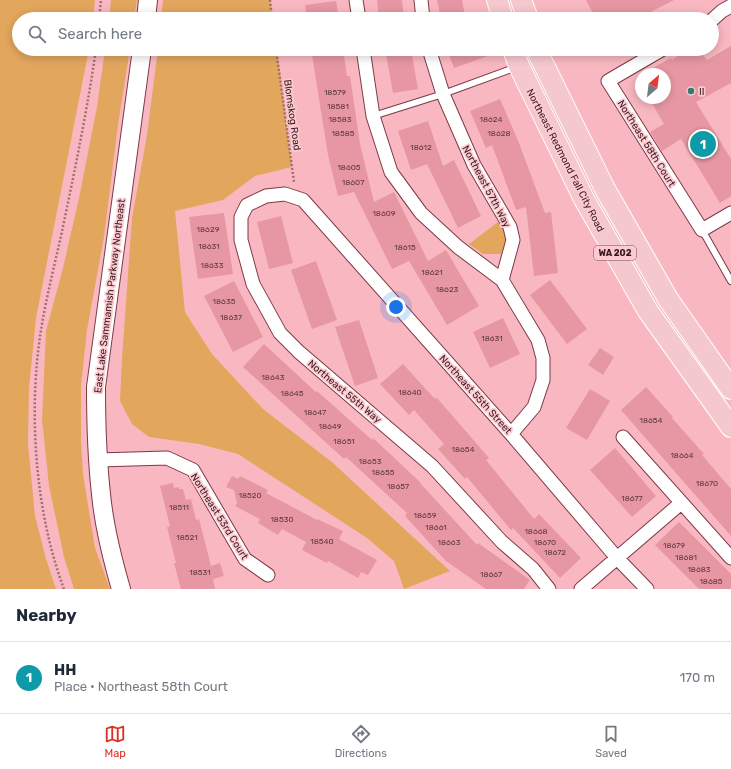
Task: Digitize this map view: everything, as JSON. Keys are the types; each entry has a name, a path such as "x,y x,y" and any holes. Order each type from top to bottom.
{"main road":[{"path":"147,12 148,0"},
{"path":"497,0 501,12"},
{"path":"521,0 525,12"},
{"name":"East Lake Sammamish Parkway Northeast","path":"121,589 109,543 101,494 96,434 96,387 141,56"},
{"name":"WA 202","path":"540,56 605,189 668,299 731,389"},
{"name":"Northeast Redmond Fall City Road","path":"516,58 584,199 648,311 731,427"}],"street":[{"path":"356,0 358,12"},
{"path":"420,0 422,12"},
{"path":"719,14 731,6"},
{"path":"364,56 373,116 391,172 421,213 458,247 502,280 538,340 543,358 543,380 534,407 511,434"},
{"name":"Northeast 57th Way","path":"431,56 444,94 474,165 510,227 513,240 502,280"},
{"name":"Northeast 58th Court","path":"651,56 608,81 702,230"},
{"name":"Northeast 55th Way","path":"303,200 285,194 266,196 247,205 241,217 241,240 253,284 280,333 432,466 502,542 533,569 549,589"},
{"name":"Northeast 55th Street","path":"303,200 511,434 617,558 647,589"},
{"path":"702,230 731,213"},
{"path":"623,437 731,558"},
{"name":"Northeast 53rd Court","path":"98,460 167,458 194,470 245,559 268,575"},
{"path":"581,589 681,503"}],"lane":[{"path":"373,116 444,94 516,58"},
{"path":"702,230 731,281"}],"path":[{"path":"100,12 101,0"},
{"path":"270,0 271,12"},
{"path":"64,589 58,572 42,505 35,444 36,382 41,330 87,109 95,56"},
{"name":"Blomskog Road","path":"277,56 294,182"}],"shaded area":[{"path":"0,0 95,0 94,12 12,12 12,56 88,56 36,318 29,388 28,444 35,516 46,559 56,589 0,589"},
{"path":"111,0 137,0 135,12 110,12"},
{"path":"163,0 270,0 272,12 162,12"},
{"path":"104,56 129,56 118,125 104,237 87,330 81,386 81,443 83,474 95,548 110,589 74,589 64,557 49,486 42,419 46,331 63,268 79,198 97,107"},
{"path":"157,56 278,56 292,167 255,176 223,200 175,211 185,312 212,354 263,409 333,463 450,571 404,589 394,561 367,538 238,454 199,444 149,437 132,424 120,401 122,359 132,218 147,135"},
{"path":"498,222 507,237 501,254 483,254 469,244"}],"building":[{"path":"377,0 402,0 403,12 378,12"},
{"path":"437,0 462,0 464,12 440,12"},
{"path":"586,0 674,0 651,12 592,12"},
{"path":"336,1 338,12 306,12 305,5"},
{"path":"731,46 731,83 696,102 731,159 731,196 720,203 681,139 662,151 650,132 664,124 652,104 671,104 671,68 653,68 671,58 672,60 677,56 704,56 707,60 714,56 719,56 719,53"},
{"path":"312,56 344,56 347,76 350,76 360,144 374,202 394,192 428,261 446,250 479,306 447,325 409,261 392,269 354,192 338,196 328,155"},
{"path":"386,56 412,56 418,89 393,93"},
{"path":"450,56 488,56 454,68"},
{"path":"500,99 519,143 545,213 551,212 558,273 534,276 526,207 516,210 492,145 486,148 470,111"},
{"path":"428,121 443,166 454,160 481,216 458,228 427,164 411,170 398,131"},
{"path":"224,213 233,274 198,279 189,217"},
{"path":"281,216 293,263 269,269 257,222"},
{"path":"316,261 337,320 312,329 291,270"},
{"path":"550,280 587,329 567,344 530,295"},
{"path":"234,281 263,337 233,352 204,296"},
{"path":"503,318 520,354 490,368 473,332"},
{"path":"359,320 378,378 355,386 335,327"},
{"path":"264,344 316,392 317,391 372,440 373,438 420,482 477,545 478,543 530,580 524,589 486,589 446,561 405,516 407,513 346,457 344,459 243,367"},
{"path":"600,348 614,357 603,375 588,365"},
{"path":"403,364 435,399 437,398 489,458 486,460 534,519 539,514 581,558 560,578 513,528 511,530 467,477 465,479 438,449 444,444 414,410 409,415 380,384"},
{"path":"646,387 704,454 702,455 731,489 731,536 621,410"},
{"path":"590,389 610,401 587,440 566,428"},
{"path":"615,448 656,496 632,517 590,470"},
{"path":"232,476 238,479 240,476 268,490 266,493 317,520 343,531 339,539 377,560 368,575 361,572 358,578 328,561 327,563 302,550 306,542 282,529 278,535 258,523 260,519 235,506 237,503 234,490 226,487"},
{"path":"173,483 174,488 179,487 179,489 183,489 186,500 191,499 196,520 199,519 211,566 220,563 224,576 213,579 215,589 181,589 167,527 170,526 160,486"},
{"path":"679,522 731,574 731,589 699,589 655,545"}],"place":[{"name":"II","path":"691,91"},
{"name":"HH","path":"703,144"}]}
